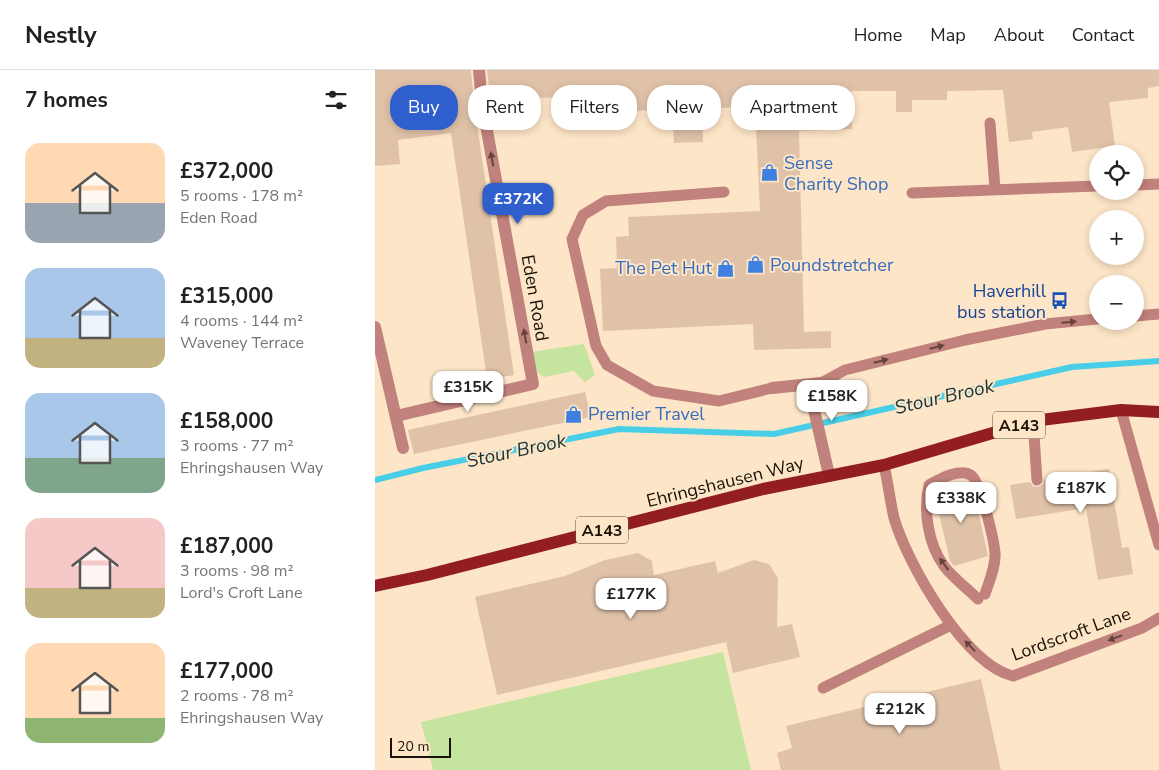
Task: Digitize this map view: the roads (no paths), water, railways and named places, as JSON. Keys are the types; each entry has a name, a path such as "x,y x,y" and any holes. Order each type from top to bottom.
{"main road":[{"name":"A143","path":"884,465 1033,421 1121,410 1159,412"},
{"name":"Ehringshausen Way","path":"375,586 427,575 763,489 884,465"}],"street":[{"name":"Eden Road","path":"396,416 533,384 482,103 479,70"},
{"path":"375,327 403,448"},
{"path":"772,388 821,383"},
{"path":"821,383 812,400 829,475"}],"lane":[{"path":"990,123 995,189"},
{"path":"1144,185 1159,184"},
{"path":"912,193 1089,186"},
{"path":"724,192 606,201 583,215 572,239 596,346 607,365 653,391 719,402 772,388"},
{"path":"1144,315 1159,314"},
{"path":"821,383 845,370 965,340 1045,324 1089,320"},
{"path":"1121,410 1159,544"},
{"path":"1033,421 1037,480"},
{"path":"823,688 951,625 914,567 895,518 884,465"},
{"path":"962,473 971,476 979,487 995,554 982,596 945,567 935,551 928,524 925,501 929,485 942,477 962,473"},
{"name":"Lordscroft Lane","path":"951,625 973,649 1001,673 1013,676 1142,628 1159,618"}],"waterway":[{"name":"Stour Brook","path":"375,480 423,468 619,429 774,434 1072,367 1159,361"}],"place":[{"name":"Sense Charity Shop","path":"770,173"},
{"name":"Poundstretcher","path":"756,265"},
{"name":"The Pet Hut","path":"726,268"},
{"name":"Haverhill bus station","path":"1060,301"},
{"name":"Premier Travel","path":"574,414"}]}
